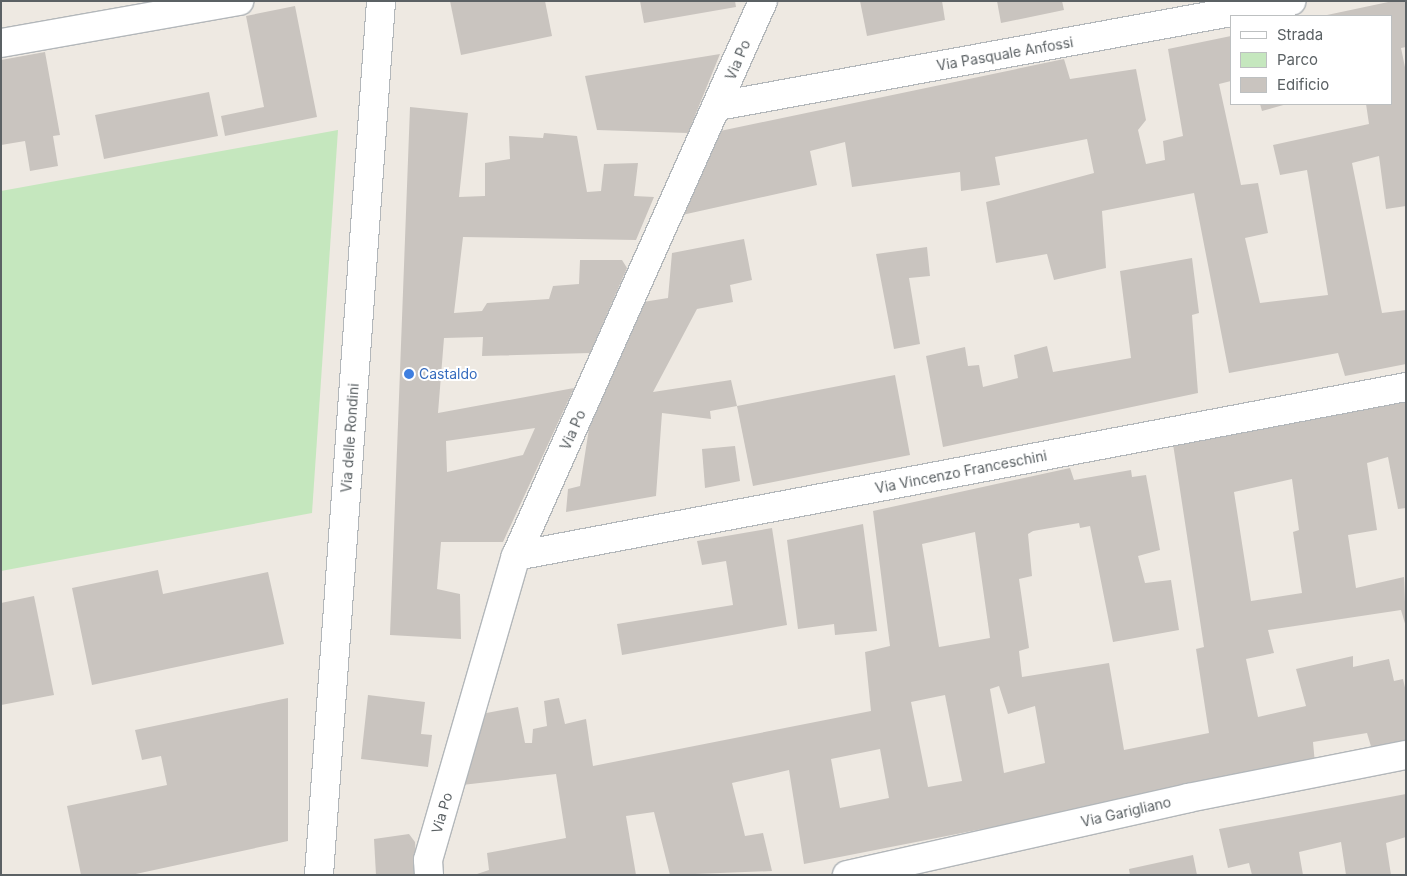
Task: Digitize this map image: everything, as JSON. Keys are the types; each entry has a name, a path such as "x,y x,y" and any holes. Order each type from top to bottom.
{"street":[{"path":"1,43 240,1"},
{"name":"Via delle Rondini","path":"319,875 381,1"},
{"name":"Via Po","path":"429,875 428,860 516,556 718,106 763,1"},
{"name":"Via Pasquale Anfossi","path":"718,106 1291,1"},
{"name":"Via Vincenzo Franceschini","path":"516,556 1406,387"},
{"name":"Via Garigliano","path":"848,875 1188,798 1406,755"}],"green space":[{"path":"338,130 312,513 1,571 1,191"}],"building":[{"path":"450,1 545,1 552,36 461,55"},
{"path":"640,1 735,1 736,7 644,23"},
{"path":"860,1 942,1 945,20 867,36"},
{"path":"997,1 1062,1 1064,10 1001,23"},
{"path":"1393,1 1406,1 1406,47 1401,48 1406,72 1406,206 1386,209 1379,156 1352,163 1382,313 1406,310 1406,364 1345,376 1338,353 1229,373 1194,193 1102,211 1106,268 1054,280 1047,254 996,263 986,202 1094,173 1087,139 995,157 1000,185 961,191 960,172 852,187 845,142 810,151 817,185 682,215 720,131 1064,59 1070,79 1136,69 1146,120 1138,130 1146,164 1165,160 1163,141 1183,136 1168,49 1230,36 1230,81 1219,84 1241,185 1258,183 1268,233 1245,238 1260,303 1328,295 1307,170 1280,175 1273,145 1369,124 1366,105 1392,105 1392,15 1327,15"},
{"path":"295,6 317,117 225,136 221,116 264,107 246,16"},
{"path":"45,52 60,135 53,136 58,166 30,171 25,141 1,145 1,60"},
{"path":"720,54 688,133 597,130 585,76"},
{"path":"209,92 218,136 104,159 95,115"},
{"path":"1260,105 1283,105 1262,111"},
{"path":"410,107 468,113 459,197 485,196 485,163 510,159 509,136 543,138 544,133 577,136 587,192 601,191 604,164 638,163 634,196 654,197 636,240 463,237 454,313 482,311 487,303 549,299 553,286 579,284 580,260 622,260 627,268 590,353 482,356 483,337 444,338 438,413 574,388 503,542 441,542 437,589 460,594 461,639 390,635","holes":["535,428 523,455 447,472 446,441"]},
{"path":"744,239 752,280 730,285 733,302 697,309 653,392 731,380 737,406 710,411 711,419 662,413 656,496 566,512 568,489 580,486 593,403 643,302 668,298 672,253"},
{"path":"927,247 930,276 909,278 920,344 894,349 876,254"},
{"path":"1192,258 1199,313 1192,315 1198,393 943,447 926,356 965,347 968,366 979,365 983,387 1018,378 1014,355 1047,346 1053,372 1131,358 1120,271"},
{"path":"895,375 910,455 753,486 737,406"},
{"path":"1406,399 1406,508 1398,509 1388,457 1367,463 1377,530 1348,535 1356,588 1404,577 1406,627 1401,610 1268,630 1274,653 1246,659 1258,717 1306,706 1296,669 1353,656 1353,667 1389,659 1394,681 1403,679 1406,692 1406,746 1373,753 1367,733 1313,742 1315,764 804,864 789,770 732,783 745,836 763,833 772,871 670,875 654,812 626,816 636,875 474,875 489,870 487,853 566,838 556,774 462,785 476,715 518,707 525,743 532,743 533,729 547,726 544,701 559,698 565,724 586,719 593,766 871,711 865,652 890,646 873,511 1070,468 1074,480 1131,470 1132,477 1146,475 1160,550 1138,556 1145,583 1171,580 1179,630 1113,642 1090,526 1080,528 1079,523 1033,531 1028,534 1032,576 1019,579 1029,648 1019,651 1022,677 1109,663 1124,750 1209,733 1196,649 1204,647 1173,444","holes":["1292,479 1299,530 1293,532 1302,593 1251,601 1234,492","975,532 990,638 939,647 922,544","999,686 1008,714 1035,706 1045,763 1004,773 990,689","945,695 962,781 928,787 911,702","880,749 889,798 840,808 831,759"]},
{"path":"735,446 740,481 705,488 702,449"},
{"path":"863,524 877,631 835,635 834,624 798,629 787,540"},
{"path":"772,528 787,625 622,655 617,624 733,605 726,561 702,565 697,541"},
{"path":"158,570 163,594 268,572 284,644 92,685 72,588"},
{"path":"34,596 54,695 1,705 1,603"},
{"path":"368,695 425,702 421,734 432,735 428,767 361,759"},
{"path":"288,698 288,841 131,875 81,875 67,806 167,785 161,756 142,760 135,730"},
{"path":"1406,794 1406,837 1386,843 1391,875 1346,875 1341,842 1299,852 1303,875 1252,875 1249,863 1228,868 1219,829"},
{"path":"409,834 415,842 417,875 376,875 374,839"},
{"path":"1193,855 1197,875 1130,875 1129,869"}],"place":[{"name":"Castaldo","path":"409,374"}]}
